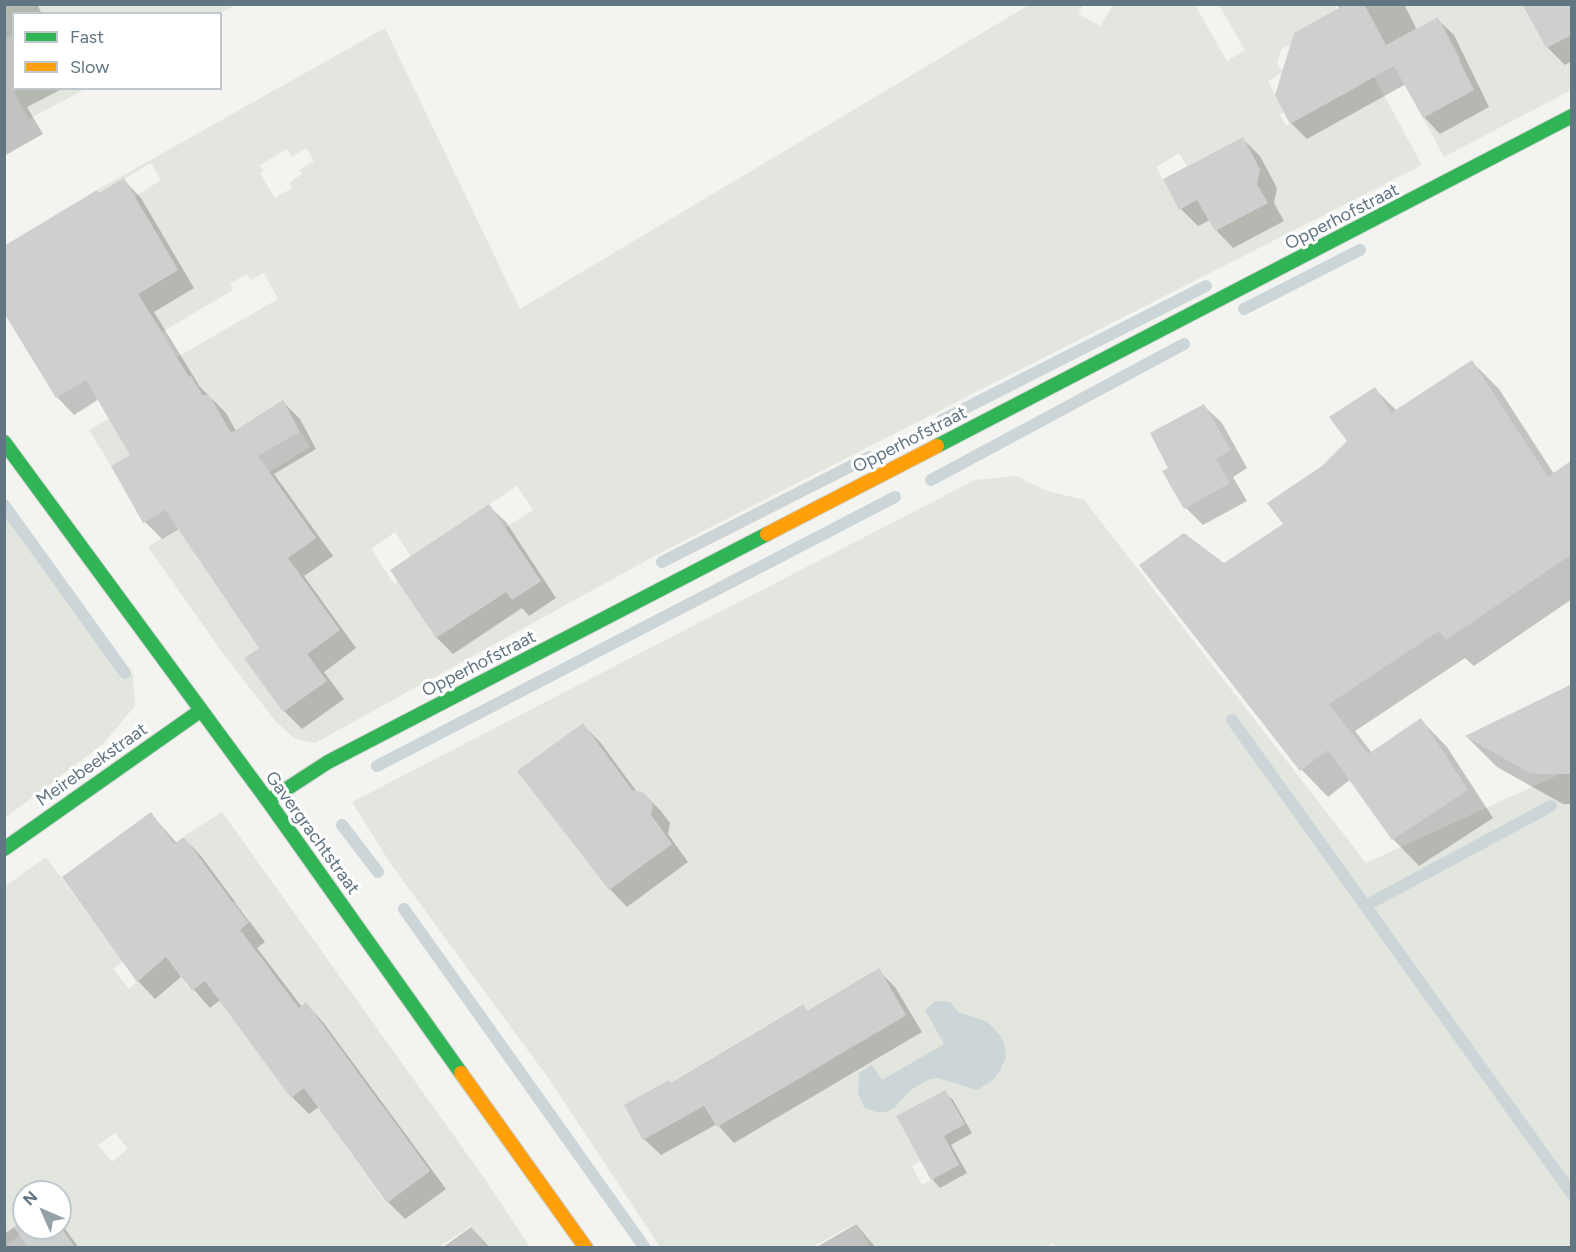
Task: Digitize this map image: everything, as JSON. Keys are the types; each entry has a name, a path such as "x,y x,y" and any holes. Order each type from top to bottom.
{"street":[{"name":"Opperhofstraat","path":"268,801 338,757 1572,116"},
{"name":"Gavergrachtstraat","path":"4,442 268,801 586,1248"},
{"name":"Meirebeekstraat","path":"4,849 200,711"}],"shaded area":[{"path":"5,4 235,4 222,12 12,12 12,35 5,39"},
{"path":"1029,5 1083,5 1078,14 1100,26 1113,5 1195,5 1227,61 1245,50 1219,5 1335,5 1422,165 660,553 315,743 295,739 276,722 222,652 148,547 310,447 283,401 231,433 209,394 203,396 191,376 163,391 178,428 111,466 89,430 150,395 141,378 278,299 264,273 251,280 247,274 230,284 233,290 162,332 138,294 178,270 156,232 128,247 97,190 385,28 520,309","holes":["1307,26 1356,87 1286,126 1280,115 1284,112 1268,81 1283,72 1277,63 1281,50 1291,44 1294,33","1243,137 1260,169 1257,184 1267,203 1215,231 1197,200 1179,209 1156,167 1179,153 1187,166","306,148 314,161 299,170 302,174 290,182 292,188 275,198 260,173 263,171 260,165 287,149 292,157","151,163 161,180 134,197 124,179","517,486 533,510 505,528 541,581 512,600 506,592 436,638 420,614 464,584 435,540","282,490 316,538 227,601 194,553","395,532 418,568 394,584 371,549","340,630 307,654 327,681 283,712 245,658 271,639"]},
{"path":"1364,5 1522,5 1546,48 1571,35 1571,90 1444,157 1423,118 1474,90 1458,61 1461,59 1438,17 1384,46"},
{"path":"18,90 83,90 29,119 14,92"},
{"path":"1016,476 1044,490 1084,500 1366,863 1571,769 1571,1247 1056,1248 1053,1243 1045,1248 871,1248 856,1223 812,1247 660,1247 549,1079 390,863 352,802 975,480","holes":["583,723 632,790 643,792 652,804 651,815 672,844 609,890 518,771","878,969 906,1016 863,1041 859,1035 831,1060 717,1127 687,1077 712,1063 711,1059 802,1004 807,1011","944,1090 965,1124 915,1151 896,1116","949,1146 959,1164 922,1185 912,1166"]},
{"path":"4,499 133,675 135,706 103,744 5,818"},
{"path":"222,812 485,1179 530,1247 487,1247 471,1226 439,1247 69,1247 73,1244 70,1240 72,1240 72,1180 12,1180 13,1240 5,1246 4,887 46,857 91,918 120,924 203,862 184,836","holes":["235,901 251,921 240,930 271,970 223,1005 205,981 191,991 178,974 182,970 169,954 129,989 113,969 160,934 195,931","306,1003 346,1056 290,1097 252,1042","381,1103 430,1171 386,1203 336,1133","115,1133 128,1149 112,1162 98,1145"]},
{"path":"936,1001 950,1002 958,1012 988,1022 1001,1037 1005,1047 1006,1057 1000,1071 992,1081 977,1090 938,1078 930,1079 912,1089 887,1112 876,1112 864,1107 858,1093 859,1073 872,1065 882,1080 944,1044 925,1010"}],"building":[{"path":"1346,4 1364,4 1386,45 1438,17 1474,90 1423,118 1394,66 1290,124 1275,95 1294,33"},
{"path":"1522,4 1572,4 1572,35 1546,48"},
{"path":"1243,137 1260,170 1257,184 1268,203 1215,231 1197,200 1179,210 1163,179"},
{"path":"124,178 178,270 138,294 189,377 191,376 203,396 208,393 231,433 283,400 299,432 258,456 316,538 288,558 340,630 307,654 327,681 283,712 244,658 259,648 165,510 143,523 111,466 130,455 86,380 56,398 4,313 4,246 97,190 99,193"},
{"path":"1472,360 1548,477 1572,460 1572,554 1446,640 1439,631 1329,704 1368,754 1421,718 1468,790 1392,840 1328,750 1300,771 1139,565 1184,533 1224,563 1283,524 1267,503 1322,466 1347,441 1329,417 1375,387 1391,413"},
{"path":"1204,404 1231,450 1216,459 1230,483 1184,509 1162,471 1168,468 1150,433"},
{"path":"489,504 541,581 512,600 506,592 436,638 390,570"},
{"path":"1572,684 1572,774 1531,774 1465,736"},
{"path":"583,723 632,790 643,792 653,804 651,815 672,844 609,890 517,771"},
{"path":"151,812 174,844 184,837 248,923 240,930 299,1008 306,1002 430,1171 387,1203 304,1088 291,1098 205,981 192,991 166,957 137,982 62,877"},
{"path":"879,968 906,1015 717,1127 704,1106 643,1140 624,1105 669,1080 671,1083 803,1004 807,1011"},
{"path":"945,1090 965,1124 944,1136 959,1165 931,1180 896,1116"},
{"path":"23,1240 70,1240 75,1248 28,1248"}],"waterway":[{"path":"1244,309 1360,250"},
{"path":"942,420 1206,286"},
{"path":"931,480 1184,344"},
{"path":"662,562 869,457"},
{"path":"377,766 895,497"},
{"path":"4,505 125,673"},
{"path":"1232,720 1572,1194"},
{"path":"1365,906 1551,806"},
{"path":"342,825 378,872"},
{"path":"404,909 645,1248"}],"traffic: fast":[{"path":"937,446 1572,116"},
{"path":"4,442 268,801 461,1073"},
{"path":"268,801 328,762 767,534"},
{"path":"4,849 200,711"}],"traffic: slow":[{"path":"767,534 937,446"},
{"path":"461,1073 586,1248"}]}
